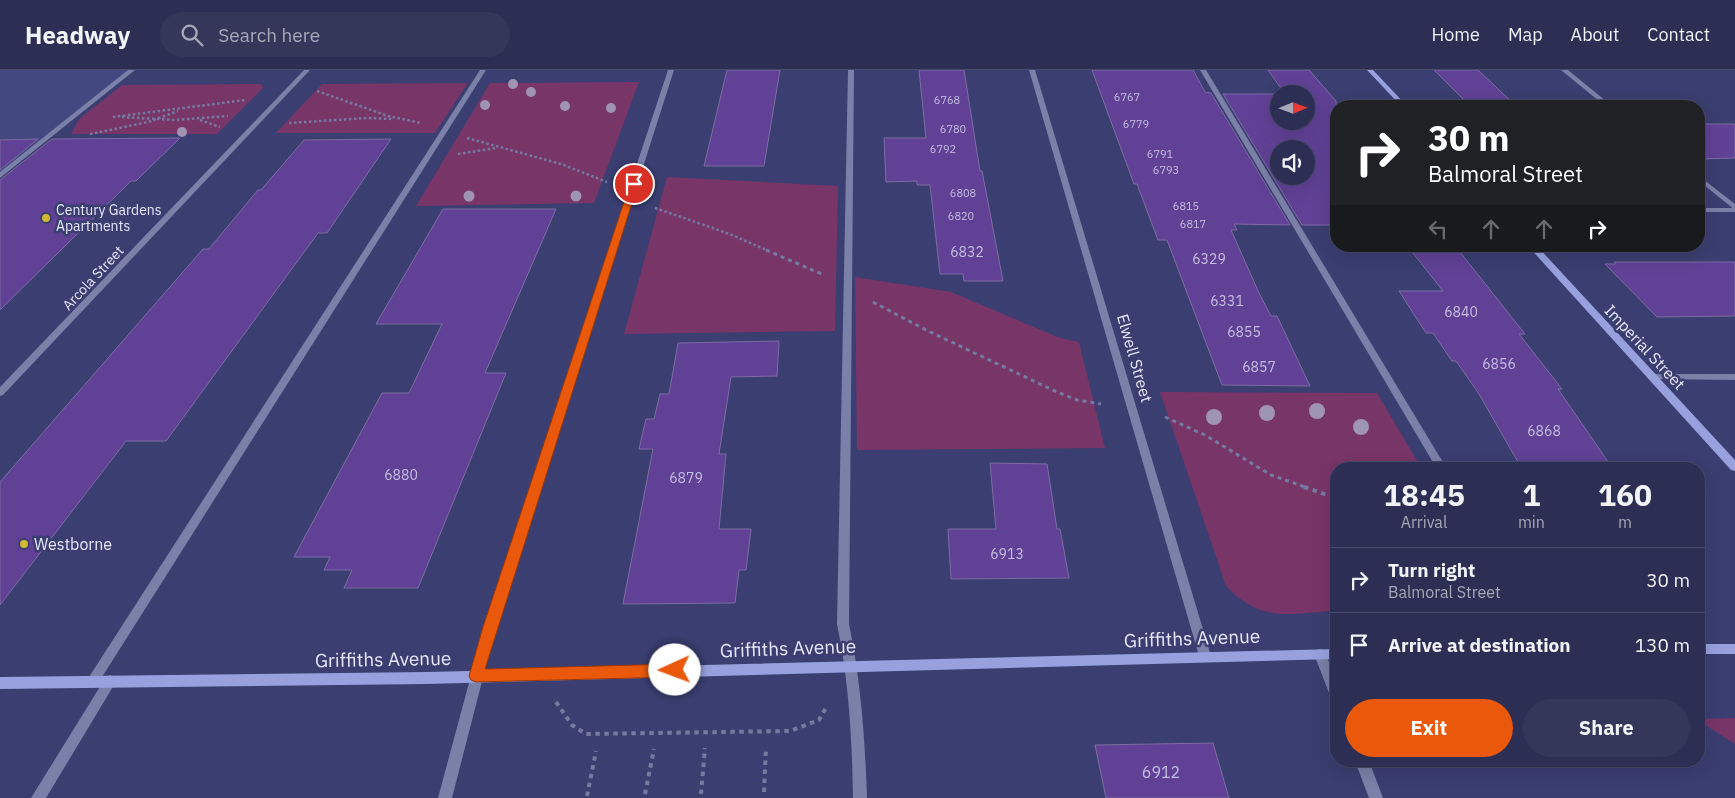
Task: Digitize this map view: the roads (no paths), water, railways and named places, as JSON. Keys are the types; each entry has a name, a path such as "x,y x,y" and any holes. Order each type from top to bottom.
{"street":[{"path":"0,176 132,70"},
{"name":"Arcola Street","path":"0,393 306,70"},
{"path":"93,681 483,70"},
{"path":"445,798 490,627 671,70"},
{"path":"851,70 843,624 853,665 859,719 860,798"},
{"name":"Elwell Street","path":"1032,70 1205,656"},
{"path":"1203,70 1438,462"},
{"path":"1370,70 1398,100"},
{"path":"1564,70 1602,100"},
{"path":"1705,183 1735,209"},
{"path":"1705,210 1735,209"},
{"name":"Imperial Street","path":"1537,252 1735,467"},
{"path":"1652,377 1735,377"},
{"path":"1705,649 1735,649"},
{"path":"1320,654 1330,679"},
{"name":"Griffiths Avenue","path":"0,683 536,675 853,665 1330,654"},
{"path":"38,798 110,681"},
{"path":"1364,767 1376,798"}],"place":[{"name":"Century Gardens Apartments","path":"46,218"},
{"name":"Westborne","path":"24,544"}]}
